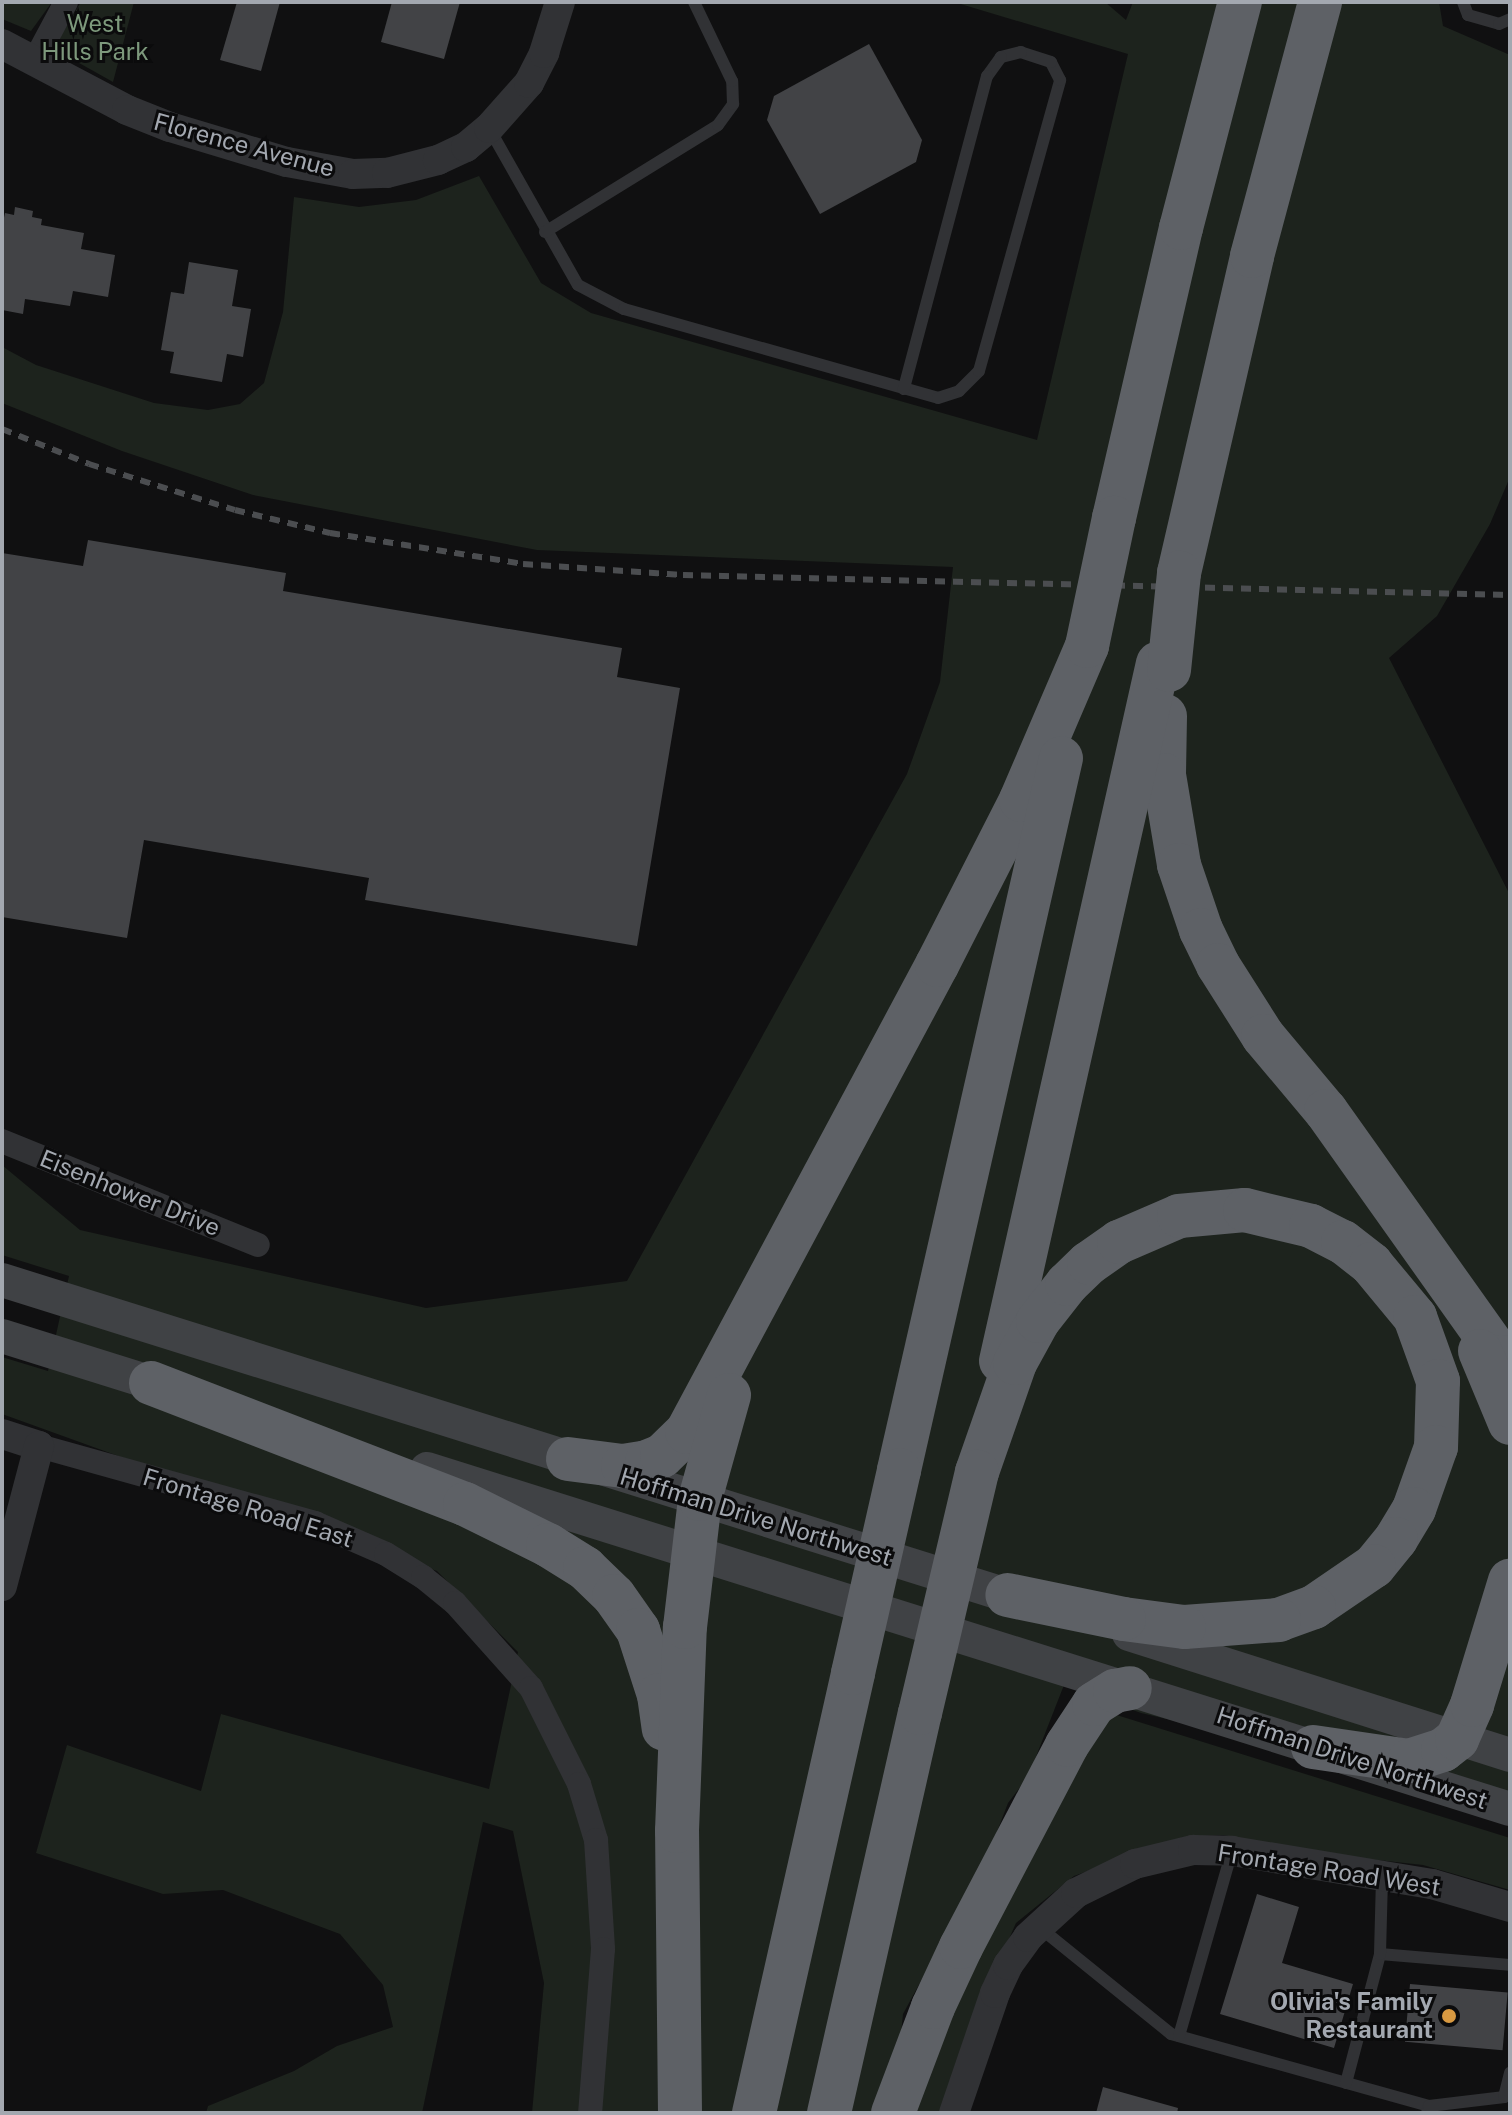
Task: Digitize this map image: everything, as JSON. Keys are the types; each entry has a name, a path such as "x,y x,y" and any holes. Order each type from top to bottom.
{"highway":[{"path":"754,2113 1114,518 1181,228 1240,2"},
{"path":"829,2113 1164,666 1179,573 1205,460 1260,226 1320,2"},
{"path":"568,1459 623,1466 647,1462 675,1445 687,1432 795,1237 1021,800 1087,646"},
{"path":"1164,666 1164,775 1179,865 1201,930 1238,1000 1263,1036 1326,1111 1510,1375"},
{"path":"977,1472 1015,1363 1038,1321 1067,1284 1089,1263 1119,1242 1179,1216 1245,1210 1311,1226 1343,1242 1371,1264 1415,1317 1438,1381 1436,1447 1414,1509 1396,1539 1374,1566 1314,1607 1279,1620 1184,1627 1124,1619 1007,1595"},
{"path":"680,2113 677,1831 685,1627 693,1550 700,1499 735,1377 795,1237"},
{"path":"1439,1270 1503,1400 1510,1423"},
{"path":"151,1383 465,1504 548,1545 585,1568 614,1596 638,1630 651,1666 659,1695 677,1831"},
{"path":"1313,1747 1409,1761 1443,1750 1457,1739 1472,1705 1510,1581"},
{"path":"893,2113 933,2007 961,1947 1067,1745 1094,1704 1115,1691 1130,1688"}],"main road":[{"name":"Hoffman Drive Northwest","path":"2,1280 1510,1755"},
{"name":"Hoffman Drive Northwest","path":"2,1336 693,1550 1510,1809"}],"street":[{"path":"34,62 66,2"},
{"name":"Florence Avenue","path":"2,44 127,110 170,127 287,162 353,174 387,173 438,160 466,147 489,128 529,83 544,53 560,2"},
{"name":"Eisenhower Drive","path":"2,1141 258,1245"},
{"name":"Frontage Road East","path":"2,1434 315,1523 386,1554 423,1577 455,1603 531,1688 579,1784 596,1840 603,1949 590,2113"},
{"path":"2,1586 39,1446"},
{"name":"Frontage Road West","path":"954,2113 995,1993 1008,1965 1039,1927 1076,1893 1135,1864 1193,1850 1232,1851 1328,1870 1432,1884 1510,1907"}],"lane":[{"path":"545,232 718,125 733,104 732,81 694,2"},
{"path":"1463,2 1468,15 1499,24 1510,19"},
{"path":"489,128 545,232 578,285 624,309 904,389 938,398 959,391 979,371 1060,80 1051,62 1021,52 1001,57 987,76 904,389"},
{"path":"1179,2036 1232,1851"},
{"path":"1346,2083 1380,1954 1382,1875"},
{"path":"1039,1927 1171,2034 1346,2083 1428,2110 1504,2097 1510,2073"},
{"path":"1380,1954 1510,1965"}],"green space":[{"name":"West Hills Park","path":"2,2 52,2 31,31 2,19"},
{"name":"West Hills Park","path":"81,2 134,2 113,82 63,54 58,40"},
{"path":"954,2 1105,2 1126,20 1133,2 1439,2 1443,26 1510,55 1510,477 1490,524 1437,616 1389,658 1510,895 1510,1822 1248,1738 1141,1713 1064,1685 1028,1777 1008,1803 985,1863 903,2014 893,2113 532,2113 544,1983 513,1831 483,1822 422,2113 206,2113 208,2106 294,2071 337,2046 393,2027 383,1985 340,1934 223,1890 163,1894 36,1853 67,1745 201,1791 221,1714 489,1789 518,1652 437,1571 2,1414 2,1357 48,1371 69,1276 2,1255 2,1165 80,1230 426,1308 627,1281 907,774 940,682 953,567 537,550 253,495 122,451 2,403 2,347 36,365 154,403 208,410 240,404 264,383 283,312 294,197 359,207 416,200 479,176 541,283 591,313 1037,440 1128,54"},
{"path":"1107,1712 1510,1838 1510,1890 1423,1865 1332,1855 1223,1835 1184,1837 1074,1876 1016,1923 977,2012 942,2113 915,2113 946,2002"}],"building":[{"path":"237,2 280,2 261,71 220,60"},
{"path":"392,2 460,2 444,59 381,42"},
{"path":"869,44 922,140 916,162 820,214 767,120 774,96"},
{"path":"15,207 33,211 32,217 42,219 41,225 84,233 81,249 115,255 108,297 73,291 70,306 25,299 23,314 2,310 2,227 5,213 14,215"},
{"path":"189,262 238,270 232,306 251,309 243,357 227,354 222,382 170,373 174,352 161,350 171,292 184,294"},
{"path":"88,540 286,573 283,591 622,648 617,677 680,688 637,946 365,900 369,878 144,840 127,938 2,917 2,553 83,566"},
{"path":"1257,1894 1299,1907 1282,1963 1353,1984 1334,2048 1220,2014"},
{"path":"1410,1984 1508,1993 1503,2050 1405,2042"},
{"path":"1103,2087 1178,2108 1177,2113 1096,2113"}],"railway":[{"path":"2,429 89,464 235,510 330,533 523,564 683,575 1510,595"}],"place":[{"name":"Olivia's Family Restaurant","path":"1449,2016"}]}
